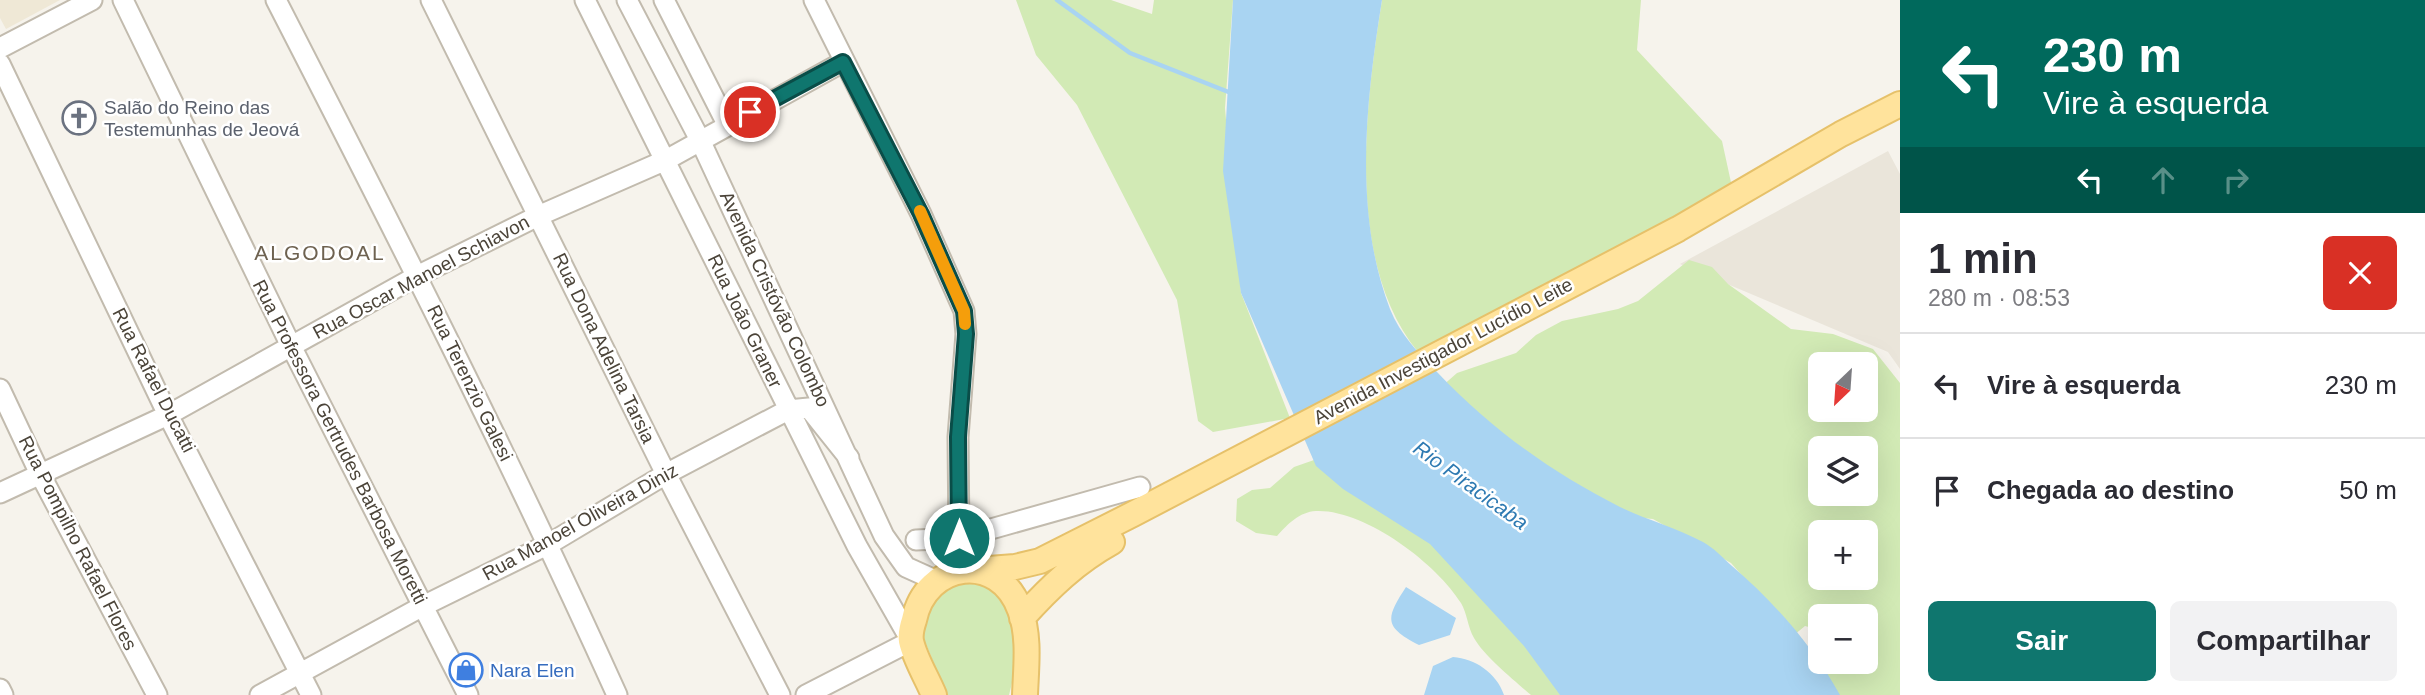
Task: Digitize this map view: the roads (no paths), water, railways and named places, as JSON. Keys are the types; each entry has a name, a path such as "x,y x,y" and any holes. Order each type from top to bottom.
{"main road":[{"name":"Avenida Investigador Lucídio Leite","path":"1022,618 1055,581 1084,558 1678,229 1841,134 1900,104"},
{"name":"Avenida Investigador Lucídio Leite","path":"1449,355 1678,245 1900,122"},
{"name":"Avenida Investigador Lucídio Leite","path":"937,581 949,573 1015,567 1040,561 1282,446"},
{"path":"976,570 984,572 1004,586 1017,602 1026,637 1026,695"},
{"path":"934,695 911,640 918,603 937,581"}],"street":[{"path":"0,48 92,0"},
{"name":"Rua Professora Gertrudes Barbosa Moretti","path":"123,0 291,346 468,695"},
{"name":"Rua Terenzio Galesi","path":"276,0 417,276 549,544 617,695"},
{"name":"Rua Dona Adelina Tarsia","path":"431,0 666,474 780,695"},
{"name":"Rua João Graner","path":"585,0 857,546 911,640"},
{"name":"Avenida Cristóvão Colombo","path":"627,0 701,141 884,536 906,567 937,581"},
{"path":"664,0 727,124"},
{"path":"814,0 921,214 964,311 966,334 958,437 959,538"},
{"name":"Rua Oscar Manoel Schiavon","path":"0,493 168,415 417,276 538,216 666,160 843,62"},
{"name":"Rua Rafael Ducatti","path":"0,64 168,415 311,695"},
{"name":"Rua Pompilho Rafael Flores","path":"0,390 40,474 157,695"},
{"path":"788,410 809,408 849,458"},
{"name":"Rua Manoel Oliveira Diniz","path":"260,695 423,606 549,544 666,474 788,410"},
{"path":"916,540 959,538 1140,488"},
{"path":"806,695 911,640"},
{"path":"0,689 3,695"}],"water":[{"name":"Rio Piracicaba","path":"1233,0 1382,0 1368,116 1367,195 1378,272 1399,327 1417,351 1458,393 1523,448 1570,479 1630,512 1693,537 1715,550 1763,594 1808,646 1808,674 1827,674 1840,695 1560,695 1524,646 1430,544 1343,489 1316,466 1241,293 1223,171"},
{"path":"1406,587 1456,618 1450,635 1419,645 1399,633 1394,627 1392,615"},
{"path":"1453,657 1484,668 1496,680 1504,695 1424,695 1433,666"}],"waterway":[{"path":"1057,0 1130,53 1231,93"}],"place":[{"name":"Salão do Reino das Testemunhas de Jeová","path":"79,118"},
{"name":"Nara Elen","path":"466,670"}],"district":[{"name":"ALGODOAL","path":"320,252"}]}
